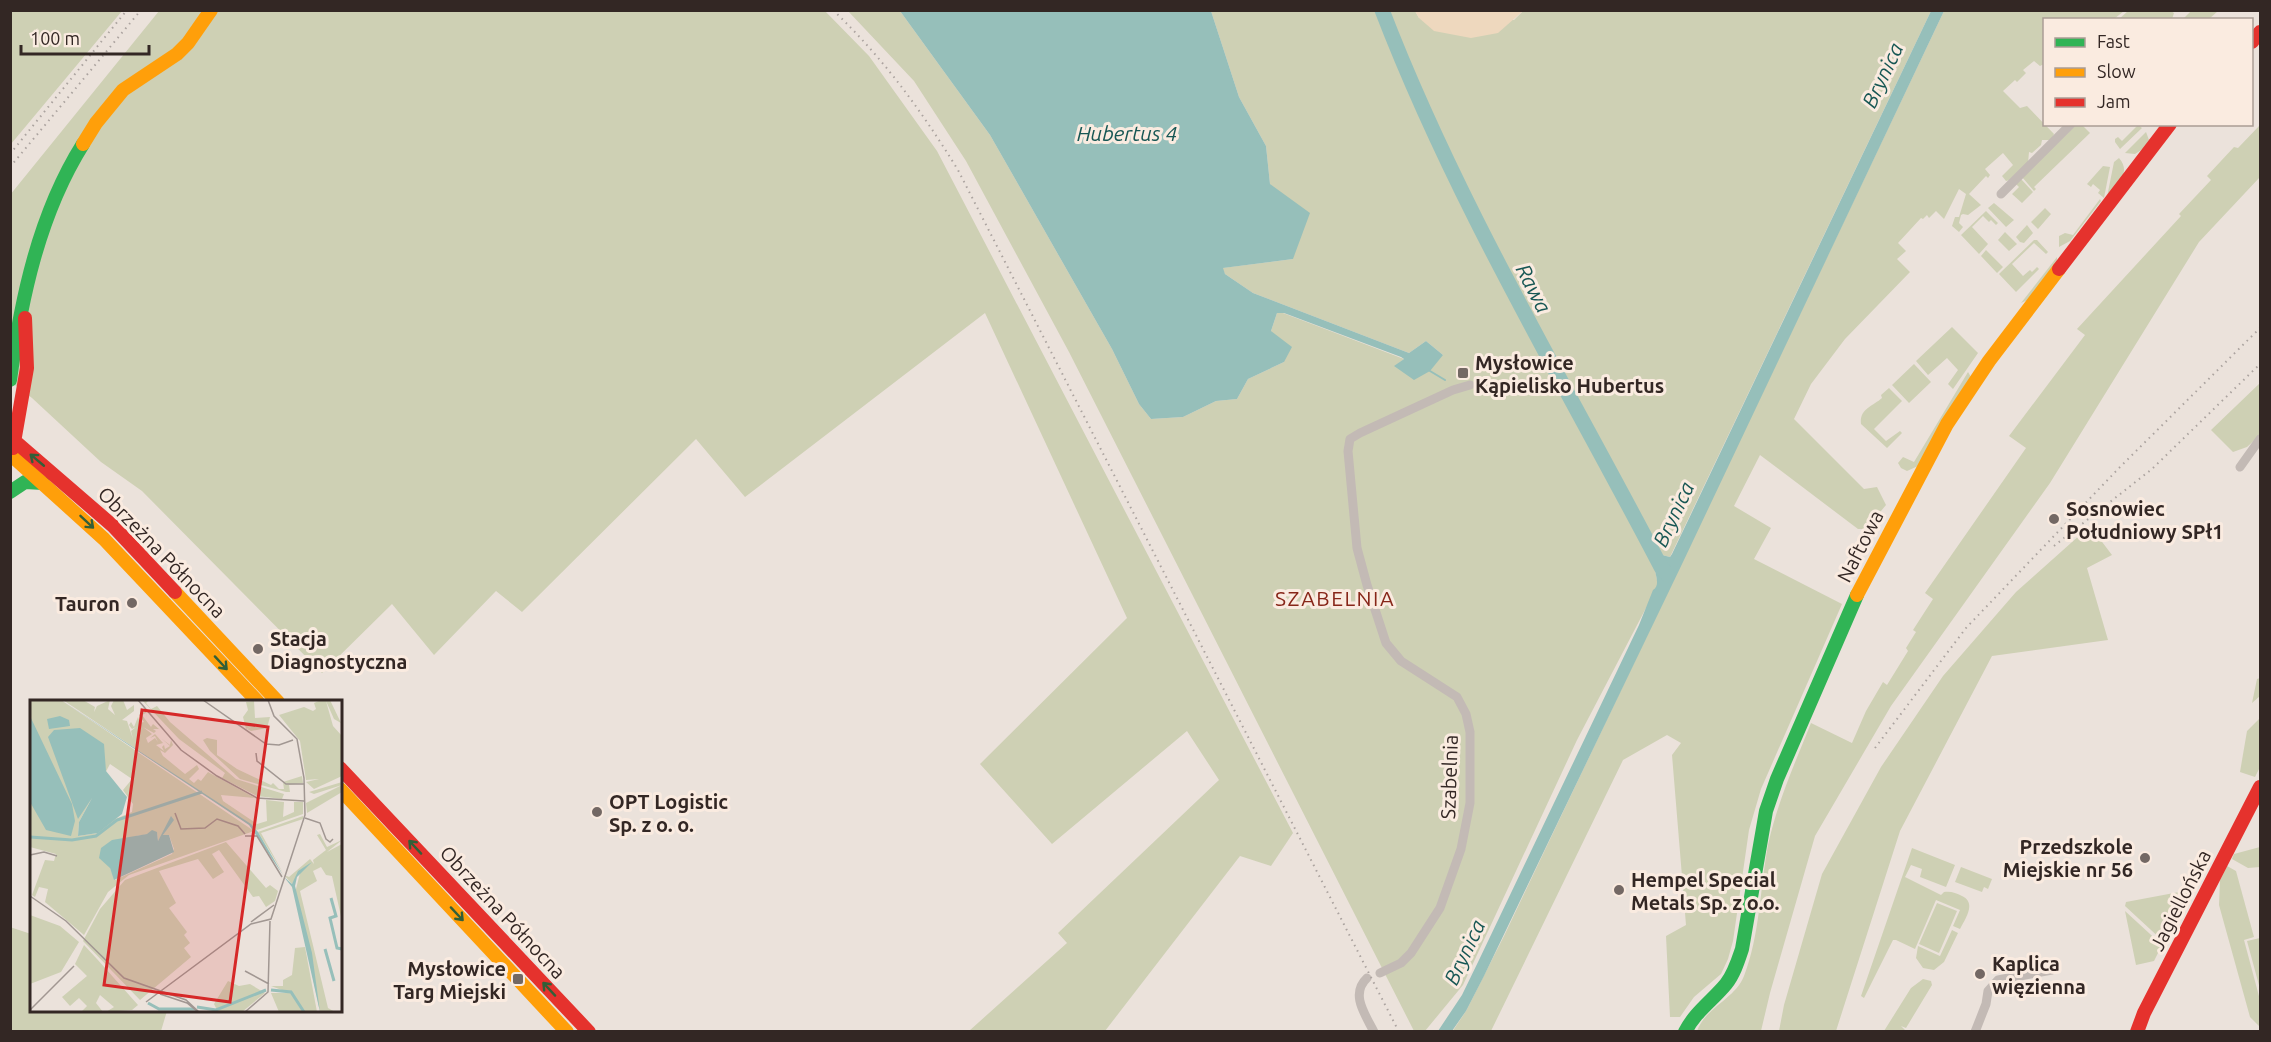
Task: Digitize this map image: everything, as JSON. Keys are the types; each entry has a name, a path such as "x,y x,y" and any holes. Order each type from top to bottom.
{"street":[{"path":"10,380 17,328 36,250 76,155 96,123 123,90 177,54 188,43 211,10"},
{"path":"2001,194 2070,126"},
{"name":"Naftowa","path":"1685,1032 1701,1006 1726,984 1736,967 1742,949 1766,811 1777,779 1865,577 1913,484 1959,404 1989,361 2168,126"},
{"path":"12,450 27,368 25,298"},
{"name":"Szabelnia","path":"1380,973 1401,963 1411,953 1440,908 1461,849 1470,803 1470,732 1466,714 1457,697 1401,661 1386,643 1357,548 1348,450 1350,439 1360,433 1453,390 1470,386"},
{"path":"2240,467 2260,439"},
{"name":"Obrzeżna Północna","path":"12,450 43,483 104,538 256,700"},
{"name":"Obrzeżna Północna","path":"12,450 113,526 276,700"},
{"path":"10,492 25,482 43,483"},
{"name":"Obrzeżna Północna","path":"342,770 589,1032"},
{"path":"343,791 356,784"},
{"name":"Jagiellońska","path":"2137,1032 2144,1013 2260,787"},
{"name":"Obrzeżna Północna","path":"343,791 564,1028"},
{"path":"1975,1032 1988,991 1998,980 2052,970"},
{"path":"1367,978 1360,985 1359,1000 1374,1032"},
{"path":"564,1028 571,1013"}],"green space":[{"path":"2192,10 2218,10 2210,18 2184,18"},
{"path":"10,11 122,11 11,144"},
{"path":"159,11 825,11 869,56 937,151 1293,833 1271,866 1240,856 1105,1031 969,1031 1067,943 1058,933 1219,780 1187,731 1052,844 980,764 1127,618 985,313 745,497 696,439 522,612 496,591 434,655 392,604 322,673 142,491 101,462 32,398 11,382 10,195"},
{"path":"848,11 900,11 990,135 1112,349 1139,404 1151,419 1183,417 1216,401 1237,399 1248,379 1284,362 1271,331 1277,313 1283,313 1404,359 1395,366 1443,355 1426,341 1409,353 1253,293 1225,274 1222,268 1293,259 1270,184 1266,146 1239,97 1211,11 1380,11 1425,124 1550,368 1646,544 1658,585 1577,740 1463,985 1425,1031 1414,1031 1069,352 966,161 914,81"},
{"path":"1385,11 1415,11 1419,18 1514,20 1523,11 1931,11 1670,557 1662,555 1649,541 1508,280 1443,147"},
{"path":"1944,11 2124,11 2115,18 2043,18 2043,64 2040,66 2034,61 2023,70 2026,73 2017,82 2015,80 2003,91 2020,108 2027,106 2043,123 2043,126 2046,126 2054,134 2051,140 2042,140 2041,145 2032,153 2029,152 2028,163 2010,180 2006,181 2002,176 2013,165 2003,153 1985,169 1990,175 1988,178 1986,176 1969,194 1981,205 1968,215 1961,215 1959,223 1963,227 1959,232 1952,226 1955,217 1959,217 1966,194 1959,189 1944,219 1936,211 1929,218 1927,215 1921,218 1898,243 1906,251 1897,259 1910,272 1845,339 1811,384 1794,419 1864,489 1877,487 1886,505 1866,529 1858,529 1760,455 1734,506 1771,528 1754,559 1842,604 1761,789 1749,830 1733,941 1721,974 1694,997 1680,1017 1670,1017 1666,936 1686,925 1672,755 1681,743 1667,735 1623,760 1491,1031 1452,1032 1466,1011 1504,936"},
{"path":"2128,11 2171,11 2174,13 2172,18 2120,18"},
{"path":"2260,125 2260,177 2199,242 2050,483 1891,706 1815,836 1761,1031 1697,1031 1707,1016 1740,984 1744,976 1757,928 1765,861 1772,829 1787,783 1811,723 1852,743 1866,711 1883,682 1887,685 1908,651 1906,648 1916,632 1913,630 1933,599 1925,593 2026,448 2009,436 2085,335 2077,329 2181,216 2179,214 2211,180 2207,176 2234,147 2238,148"},
{"path":"2075,126 2083,126 2090,133 2034,187 2036,189 2034,191 2022,177"},
{"path":"2137,126 2142,128 2120,149 2115,139 2118,137 2122,141"},
{"path":"2146,132 2149,140 2143,149 2135,154 2125,153"},
{"path":"2119,158 2123,163 2124,174 2107,197 2114,162"},
{"path":"2103,166 2110,167 2104,198 2093,184 2091,187 2087,184"},
{"path":"2021,179 2033,192 2022,203 2012,194 2019,187 2016,184"},
{"path":"2100,199 2101,201 2070,241 2059,247 2059,236 2065,233 2073,235"},
{"path":"1994,203 2014,220 2006,227 1988,208"},
{"path":"2045,208 2051,214 2038,229 2031,222"},
{"path":"1986,211 1998,223 1996,225 1991,220 1989,222 1983,216 1972,227 1988,244 1979,254 1961,235"},
{"path":"2027,225 2033,233 2024,243 2020,242 2016,237"},
{"path":"2005,232 2017,244 2009,251 1998,240"},
{"path":"2034,240 2037,240 2048,252 2046,254 2034,243 2012,264 2023,276 2030,270 2032,272 2037,267 2039,269 2016,292 1999,274"},
{"path":"1986,250 2003,267 1997,273 1981,256"},
{"path":"2057,257 2057,264 2030,299 2021,303"},
{"path":"1952,327 1978,353 1953,389 1948,384 1958,370 1947,358 1928,375 1916,361"},
{"path":"1914,364 1931,382 1909,403 1892,385"},
{"path":"1968,372 1971,377 1918,466 1907,471 1901,468 1898,463 1903,457 1914,462"},
{"path":"2260,383 2260,435 2247,447 2233,452 2211,430"},
{"path":"1889,388 1902,401 1874,429 1886,441 1900,431 1902,433 1887,448 1861,424 1861,419 1864,411 1882,398 1881,395"},
{"path":"2090,526 2112,555 2087,568 2108,640 1992,656 1900,831 1836,1031 1779,1031 1784,1005 1822,874 1881,767 1943,676 2016,592"},
{"path":"2260,678 2260,696 2252,703 2257,679"},
{"path":"2260,718 2260,767 2255,777 2240,772 2247,731"},
{"path":"2260,847 2260,867 2248,868 2232,859 2234,854"},
{"path":"1912,848 1955,865 1946,887 1920,877 1922,869 1911,865 1905,877 1941,895 1949,892 1962,896 1969,903 1967,916 1960,929 1953,926 1960,910 1936,900 1915,949 1893,940 1864,998 1861,996"},
{"path":"2227,866 2236,871 2254,937 2244,940 2260,1000 2260,1027 2250,1017 2219,905 2220,880"},
{"path":"1961,867 1992,879 1988,889 1984,887 1982,892 1955,882"},
{"path":"2190,890 2164,942 2125,906 2126,902"},
{"path":"1937,903 1957,911 1939,953 1919,944"},
{"path":"2125,911 2162,945 2154,961 2136,965"},
{"path":"10,927 30,934 30,1012 167,1012 161,1031 11,1031"},
{"path":"1952,930 1958,933 1944,962 1934,970 1923,968 1916,958 1918,946 1940,956"},
{"path":"2260,938 2260,989 2247,941"},
{"path":"1923,979 1931,981 1932,985 1906,1028 1901,1026 1905,1030 1884,1031 1911,988"}],"sand":[{"path":"1415,11 1523,11 1498,33 1471,38 1434,31 1419,18"}],"water":[{"name":"Hubertus 4","path":"900,11 1211,11 1239,97 1266,146 1270,184 1310,213 1293,259 1223,268 1225,274 1253,293 1409,353 1426,341 1443,355 1430,371 1414,380 1394,366 1404,359 1401,357 1284,313 1277,313 1271,331 1292,347 1284,362 1248,379 1237,399 1216,401 1183,417 1151,419 1139,404 1112,349 990,135"},
{"path":"1931,11 1944,11 1484,976 1466,1011 1452,1031 1438,1031 1462,995 1479,960 1639,625 1656,586 1655,570 1664,570 1662,555 1670,557 1672,554"}],"waterway":[{"name":"Rawa","path":"1382,10 1412,82 1478,223 1661,567 1668,575"},
{"path":"1430,371 1445,380"},
{"name":"Rawa","path":"1554,380 1558,377"}],"railway":[{"path":"10,154 127,10"},
{"path":"10,167 141,10"},
{"path":"833,10 869,47 901,86 958,170 1399,1032"},
{"path":"1875,748 1966,628 2119,468 2260,328"},
{"path":"2054,546 2152,469 2260,364"}],"traffic: fast":[{"path":"10,380 26,288 43,228 68,171 83,144"},
{"path":"10,492 25,482 43,483"},
{"path":"1685,1032 1726,984 1737,963 1742,949 1766,811 1777,779 1857,595"}],"traffic: slow":[{"path":"83,144 96,123 123,90 177,54 188,43 211,10"},
{"path":"1857,595 1947,424 1989,361 2059,269"},
{"path":"10,454 104,539 256,700"},
{"path":"175,592 276,700"},
{"path":"342,791 567,1032"}],"traffic: jam":[{"path":"2253,41 2260,32"},
{"path":"2059,269 2168,126"},
{"path":"13,448 27,368 25,318"},
{"path":"10,437 113,526 175,592"},
{"path":"342,770 589,1032"},
{"path":"2137,1032 2144,1013 2260,787"}],"place":[{"name":"Mysłowice Kąpielisko Hubertus","path":"1463,373"},
{"name":"Sosnowiec Południowy SPł1","path":"2054,519"},
{"name":"Tauron","path":"132,603"},
{"name":"Stacja Diagnostyczna","path":"258,649"},
{"name":"OPT Logistic Sp. z o. o.","path":"597,812"},
{"name":"Przedszkole Miejskie nr 56","path":"2145,858"},
{"name":"Hempel Special Metals Sp. z o.o.","path":"1619,890"},
{"name":"Kaplica więzienna","path":"1980,974"},
{"name":"Mysłowice Targ Miejski","path":"518,979"}],"district":[{"name":"SZABELNIA","path":"1335,598"}],"water label":[{"name":"Brynica","path":"1882,75"},
{"name":"Brynica","path":"1673,514"},
{"name":"Brynica","path":"1464,952"}]}
